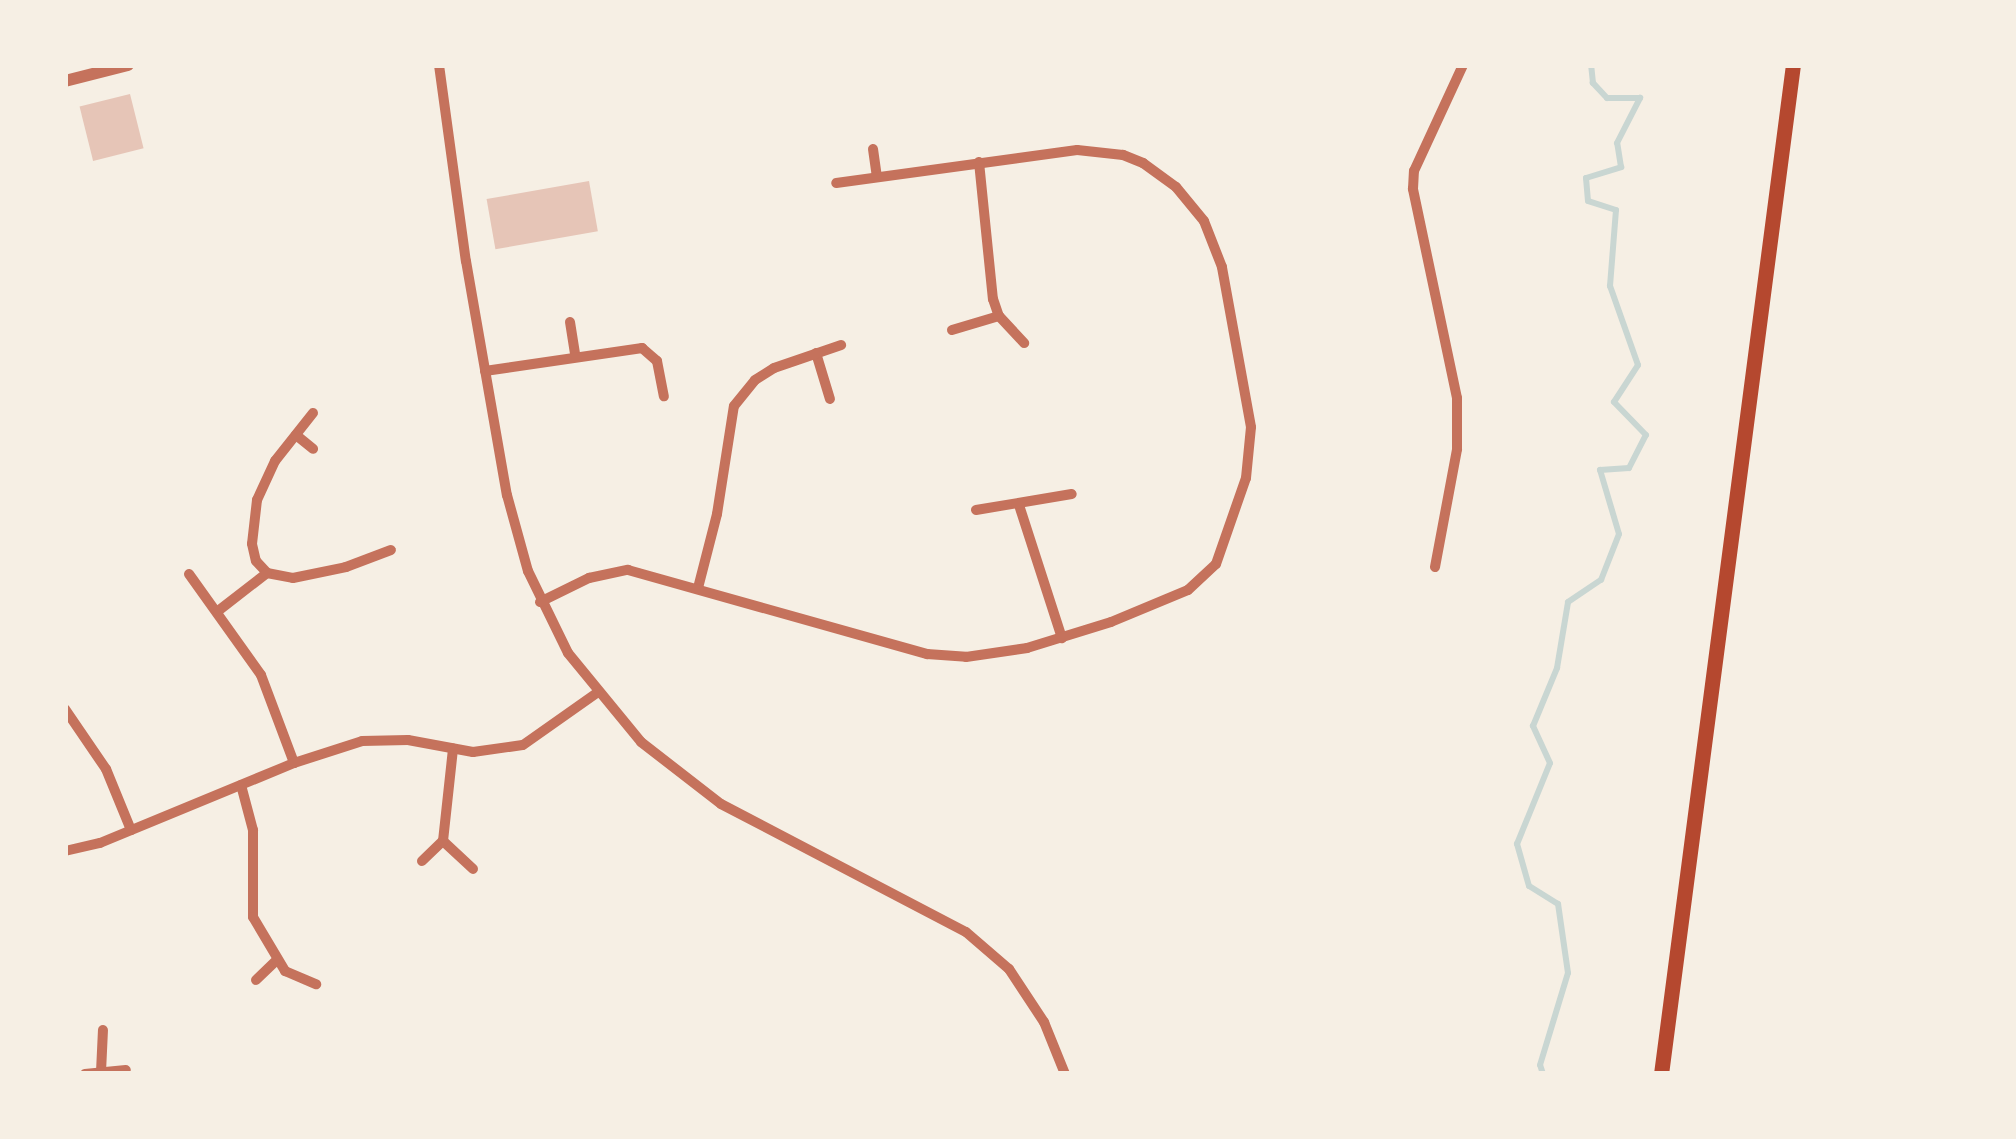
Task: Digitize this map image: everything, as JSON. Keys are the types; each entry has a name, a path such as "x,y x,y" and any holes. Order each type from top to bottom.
{"highway":[{"path":"1661,1074 1794,65"}],"street":[{"path":"65,81 128,65"},
{"path":"439,65 485,371 516,533 540,602 568,653 642,742 720,804 966,932 1008,969 1044,1022 1065,1074"},
{"path":"1435,568 1457,449 1457,398 1413,189 1414,171 1464,65"},
{"path":"873,150 877,177"},
{"path":"540,602 610,572 652,574 947,658 997,655 1062,638 1188,590 1216,564 1234,516 1251,450 1245,389 1213,241 1192,205 1143,162 1102,151 1053,151 836,183"},
{"path":"979,162 988,217 989,274 999,316 1024,343"},
{"path":"952,330 999,316"},
{"path":"570,322 575,355"},
{"path":"698,588 717,514 734,406 764,374 841,346"},
{"path":"485,371 642,348 657,361 664,396"},
{"path":"816,353 830,399"},
{"path":"313,413 275,461 257,500 252,544 256,561 267,573 293,578 318,575 391,550"},
{"path":"296,436 314,450"},
{"path":"976,510 1072,494"},
{"path":"1019,505 1062,638"},
{"path":"218,611 267,573"},
{"path":"189,574 261,675 294,763"},
{"path":"65,851 131,830 348,744 388,738 490,752 523,745 598,692"},
{"path":"65,710 106,769 131,830"},
{"path":"422,861 443,841 453,749"},
{"path":"241,785 254,830 253,917 276,961 295,977 316,984"},
{"path":"443,841 473,869"},
{"path":"256,980 276,961"},
{"path":"100,1072 103,1030"},
{"path":"85,1074 126,1070"}],"building":[{"path":"130,94 144,148 93,161 80,107"},
{"path":"589,181 598,231 495,249 487,199"}],"waterway":[{"path":"1543,1074 1540,1065 1568,973 1558,904 1529,886 1517,844 1550,763 1533,726 1557,668 1568,602 1601,580 1619,534 1600,470 1629,468 1646,435 1614,402 1638,365 1610,286 1616,210 1588,201 1586,178 1621,167 1617,143 1640,98 1607,98 1593,83 1591,65"}]}
